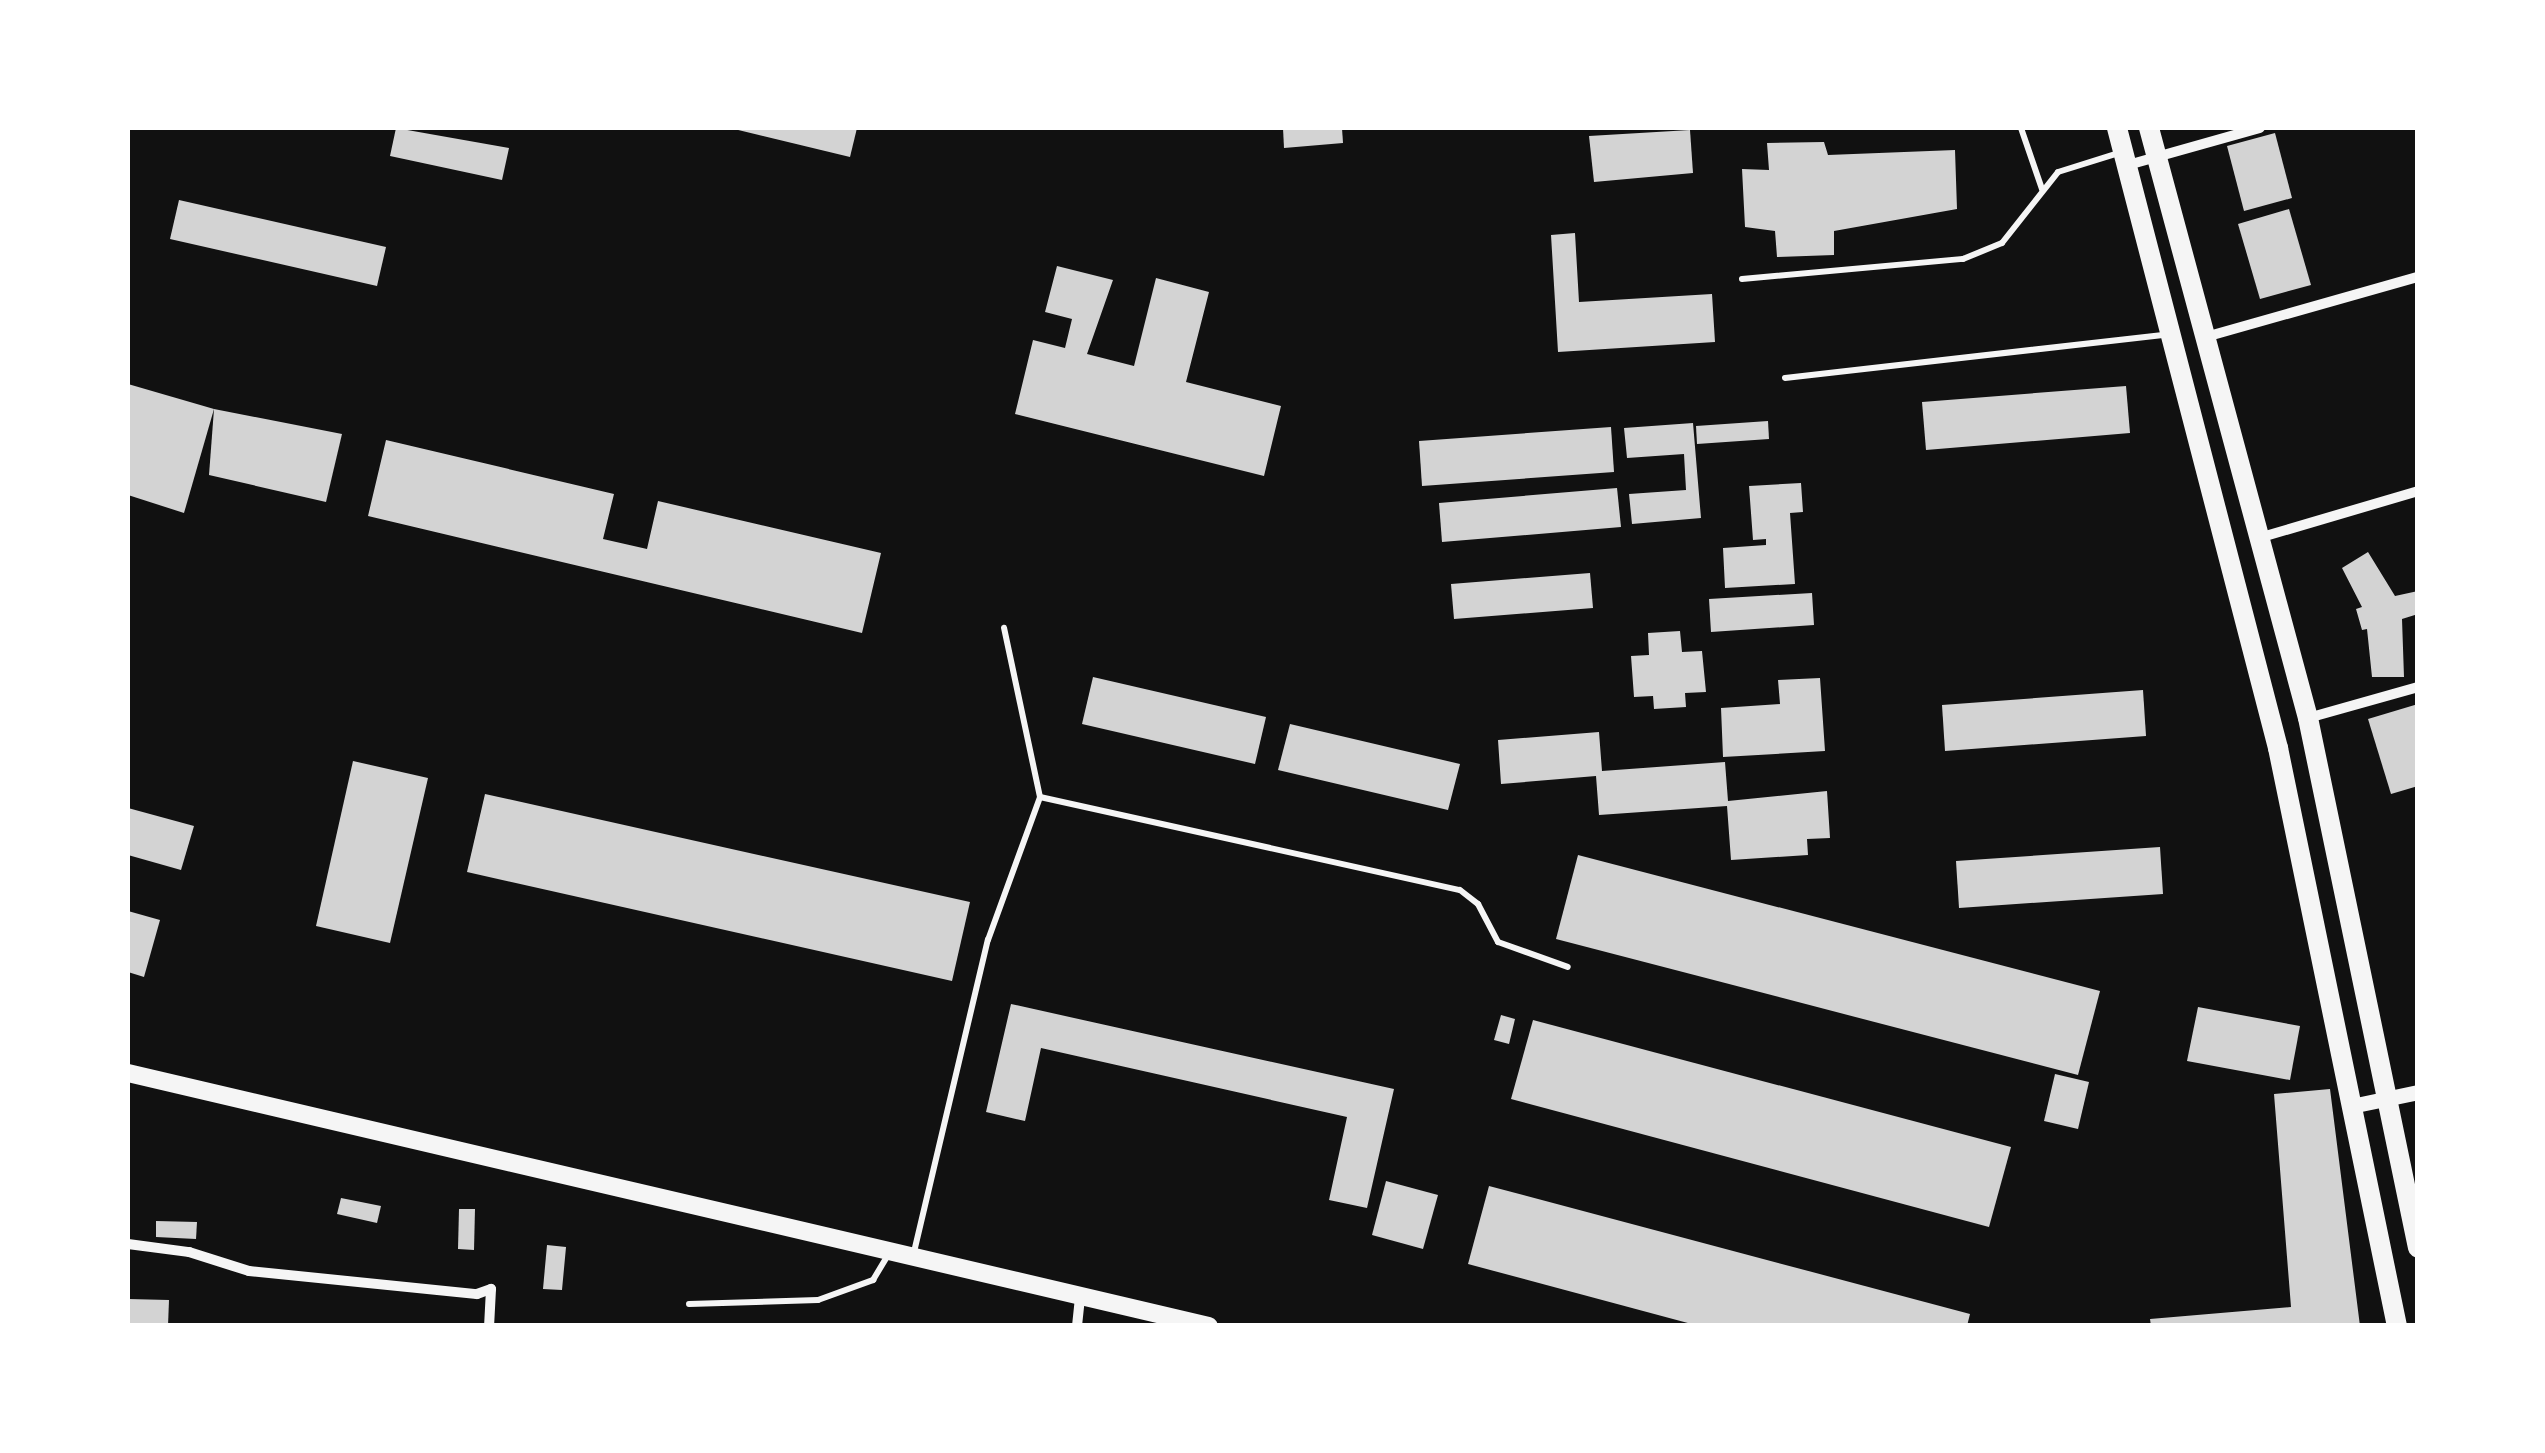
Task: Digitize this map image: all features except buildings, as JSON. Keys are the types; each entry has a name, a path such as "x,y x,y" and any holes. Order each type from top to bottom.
{"main road":[{"path":"2117,128 2175,333 2283,767 2356,1105 2397,1326"},
{"path":"2149,128 2308,718 2418,1248"},
{"path":"128,1073 1210,1326"}],"street":[{"path":"2126,158 2158,157 2260,128"},
{"path":"2208,336 2418,277"},
{"path":"2262,537 2418,491"},
{"path":"2308,718 2418,687"},
{"path":"2356,1105 2418,1092"},
{"path":"128,1244 189,1252 249,1271 477,1294 491,1288 489,1326"},
{"path":"1077,1326 1080,1297"}],"lane":[{"path":"2021,128 2042,189"},
{"path":"1742,279 1963,259 2002,243 2032,212 2042,189 2058,172 2126,158"},
{"path":"1784,378 2175,333"},
{"path":"913,1258 988,940 1040,797 1004,628"},
{"path":"1040,797 1460,890 1478,904 1498,942 1568,967"},
{"path":"689,1304 801,1304 848,1292 873,1280 888,1252"}]}
